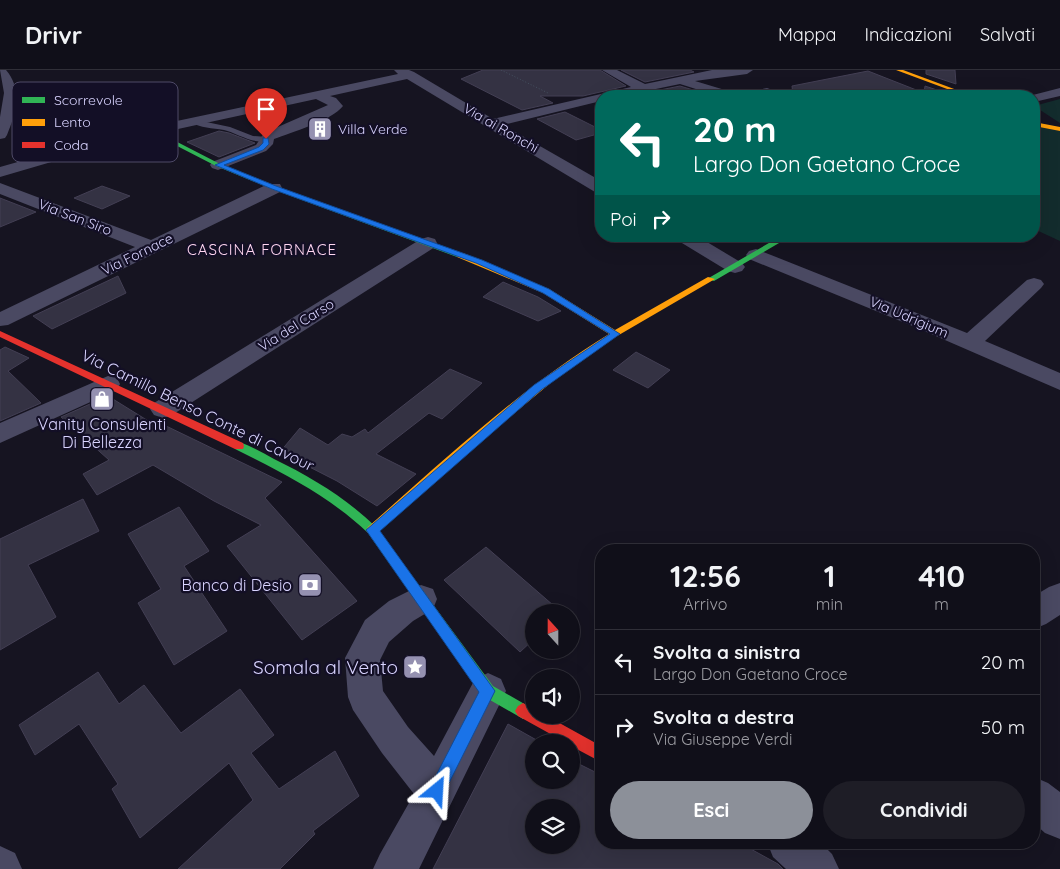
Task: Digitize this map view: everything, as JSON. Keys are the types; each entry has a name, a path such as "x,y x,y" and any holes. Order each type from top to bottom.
{"street":[{"path":"0,70 7,77 10,85 0,135"},
{"path":"608,70 643,88"},
{"path":"634,90 708,72 747,70"},
{"path":"903,71 954,90"},
{"path":"178,124 317,95 405,73"},
{"name":"Via ai Ronchi","path":"405,73 595,184"},
{"path":"678,80 710,90"},
{"path":"1040,97 1060,92"},
{"path":"218,165 261,148 266,144 266,139 269,136 336,106 331,101 317,95"},
{"path":"493,123 595,98"},
{"path":"1040,120 1060,125"},
{"path":"1040,122 1060,130"},
{"path":"178,144 218,165 274,188 479,262 546,291 616,334"},
{"path":"0,172 33,162"},
{"name":"Via San Siro","path":"0,188 151,247"},
{"name":"Via Fornace","path":"0,320 274,188"},
{"path":"693,242 735,267"},
{"path":"372,530 537,388 616,334 777,242"},
{"name":"Via del Carso","path":"163,409 428,243"},
{"name":"Via Udrigium","path":"756,255 970,342 1060,382"},
{"path":"970,342 1034,284"},
{"name":"Via Camillo Benso Conte di Cavour","path":"0,334 163,409 327,491 357,512 394,557 421,599 488,691"},
{"path":"0,434 108,384"},
{"path":"1040,610 1060,598"},
{"path":"421,599 401,611 378,631 362,658 366,697 396,740 437,791"},
{"path":"395,869 488,691 595,751"},
{"path":"1040,802 1060,818"},
{"path":"796,849 817,869"}],"lane":[{"path":"192,121 203,126 230,130 257,140 266,139"}],"path":[{"path":"501,70 567,102 572,101 576,103"}],"green space":[{"path":"1060,99 1060,123 1040,110 1040,104"},
{"path":"1040,127 1060,131 1060,241 1040,232"}],"building":[{"path":"483,70 600,70 626,86 609,90 595,90 595,93 583,96 540,96 553,103 522,110 461,79"},
{"path":"621,70 690,70 694,72 645,82"},
{"path":"926,70 955,70 956,84 926,74"},
{"path":"868,71 916,90 792,90 792,86"},
{"path":"680,86 693,90 660,90"},
{"path":"925,86 937,90 924,90"},
{"path":"565,112 595,127 595,135 576,140 537,119"},
{"path":"219,131 255,143 219,157 187,142"},
{"path":"102,186 130,196 102,209 74,198"},
{"path":"0,198 36,212 0,227"},
{"path":"118,276 126,293 52,329 33,316"},
{"path":"503,282 538,297 561,311 538,321 483,297"},
{"path":"5,347 29,358 8,371 41,403 0,421 0,350"},
{"path":"636,352 670,370 648,388 613,370"},
{"path":"450,369 482,383 442,419 429,413 376,454 416,474 377,506 337,481 280,452 300,428 328,445 342,434 352,437 365,429 368,433"},
{"path":"108,396 158,427 162,424 282,482 265,498 357,601 302,640 227,546 261,525 214,501 153,465 97,495 83,474 109,460 61,417"},
{"path":"83,499 99,531 28,565 56,617 0,650 0,539"},
{"path":"179,507 209,551 184,566 227,631 174,665 138,603 161,589 128,534"},
{"path":"486,547 552,604 525,604 525,647 520,652 444,580"},
{"path":"98,672 119,704 144,685 181,733 240,689 274,735 251,753 279,789 335,751 359,796 313,831 315,834 280,869 178,869 253,800 229,763 140,838 112,789 118,784 79,724 35,755 19,725"},
{"path":"508,724 526,734 525,789 580,789 580,764 595,772 595,849 751,849 778,864 783,869 433,869"}],"traffic: fast":[{"path":"178,144 218,165 274,188 460,255"},
{"path":"711,279 776,242"},
{"path":"239,446 309,482 357,516 372,530 488,691 523,711"}],"traffic: slow":[{"path":"898,70 953,90"},
{"path":"1040,125 1060,129"},
{"path":"460,255 546,291 616,334"},
{"path":"372,530 472,442 550,379 626,327 711,279"}],"traffic: jam":[{"path":"0,334 239,446"},
{"path":"523,711 595,751"}],"place":[{"name":"Villa Verde","path":"320,129"},
{"name":"Vanity Consulenti Di Bellezza","path":"102,399"},
{"name":"Banco di Desio","path":"310,585"},
{"name":"Somala al Vento","path":"415,667"}],"district":[{"name":"CASCINA FORNACE","path":"262,250"}],"route":[{"path":"266,139 264,147 218,165 274,188 479,262 546,291 616,334 537,388 372,530 394,557 411,584 488,691 437,791"}]}
